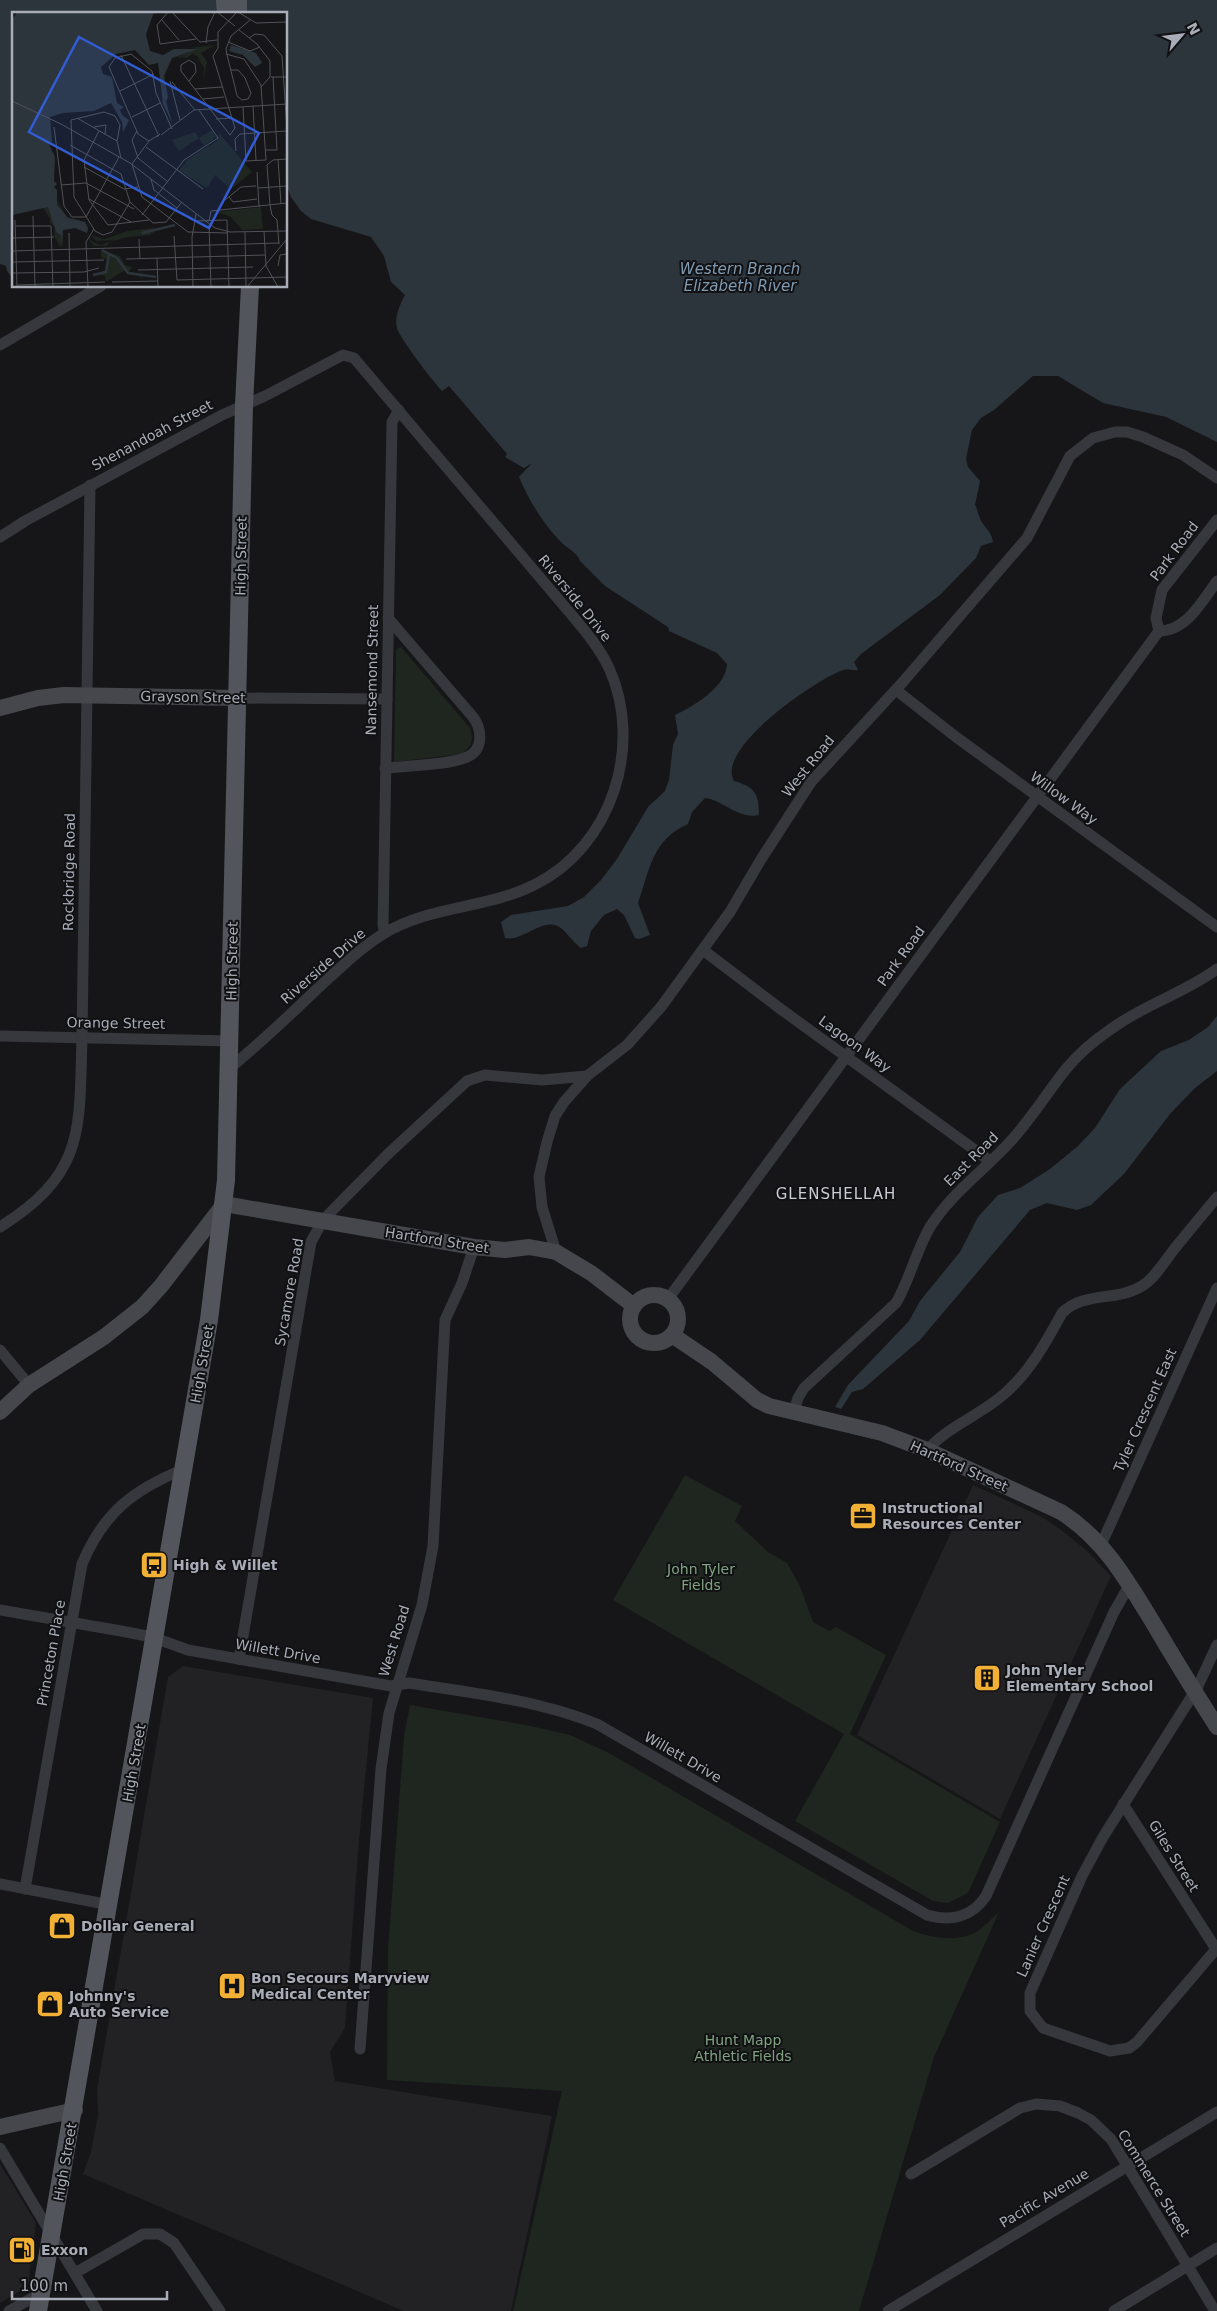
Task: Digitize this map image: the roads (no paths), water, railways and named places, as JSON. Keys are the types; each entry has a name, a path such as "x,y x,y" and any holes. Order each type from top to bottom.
{"main road":[{"path":"240,288 239,382 244,405"},
{"path":"244,405 250,288"},
{"name":"High Street","path":"38,2311 75,2110 210,1320 224,1204 231,1041 244,405"}],"street":[{"path":"0,345 98,288"},
{"name":"Riverside Drive","path":"230,1068 350,958 385,933 432,912 517,892 535,885 558,870 584,845 602,819 615,790 623,748 621,706 609,668 598,647 354,358 343,355 321,367"},
{"name":"Shenandoah Street","path":"0,537 90,485 321,367"},
{"name":"Nansemond Street","path":"385,933 383,925 392,422 399,410"},
{"name":"West Road","path":"556,1252 542,1207 539,1177 541,1162 556,1116 564,1102 587,1076 627,1045 661,1007 730,912 760,861 811,782 896,690 1026,538 1065,463 1083,444 1103,434 1121,432 1136,434 1183,455 1217,478"},
{"name":"Rockbridge Road","path":"0,1227 46,1193 68,1161 78,1124 82,1038 90,485"},
{"name":"Park Road","path":"668,1299 1159,631 1156,618 1162,590 1217,520"},
{"path":"1159,631 1167,631 1193,615 1217,581"},
{"path":"386,768 466,758 477,749 480,731 473,717 388,618"},
{"name":"Willow Way","path":"896,690 1037,797 1217,928"},
{"name":"Grayson Street","path":"0,708 38,698 87,695 387,699"},
{"name":"Lagoon Way","path":"703,950 846,1057 990,1160"},
{"name":"East Road","path":"793,1413 804,1388 896,1303 933,1224 955,1195 1029,1121 1067,1068 1082,1053 1133,1013 1198,981 1217,969"},
{"name":"Orange Street","path":"0,1036 231,1041"},
{"name":"Sycamore Road","path":"239,1659 311,1242 323,1220 388,1154 467,1081 485,1074 542,1080 587,1076"},
{"path":"927,1450 944,1434 976,1415 1014,1385 1027,1370 1062,1313 1069,1306 1085,1299 1115,1297 1130,1292 1151,1278 1216,1200"},
{"path":"0,1412 29,1385 104,1337 142,1307 161,1286 224,1204"},
{"name":"Hartford Street","path":"224,1204 474,1247 505,1250 529,1247 556,1252 591,1273 634,1306"},
{"name":"West Road","path":"360,2049 380,1773 389,1713 422,1604 433,1546 445,1320 462,1283 474,1247"},
{"name":"Tyler Crescent East","path":"1101,1545 1217,1288"},
{"path":"653,1295 668,1299 678,1316 676,1330 672,1335 660,1342 653,1343 639,1338 634,1333 630,1319 634,1306 639,1300 653,1295"},
{"name":"Hartford Street","path":"672,1335 712,1362 757,1400 769,1406 882,1433 927,1450 1061,1512 1083,1527 1101,1545 1130,1584 1217,1727"},
{"path":"0,1350 29,1385"},
{"name":"Princeton Place","path":"25,1888 82,1564 99,1530 110,1515 140,1490 184,1469"},
{"name":"Willett Drive","path":"0,1610 156,1639 174,1646 239,1659 396,1686 410,1683 526,1702 597,1724 927,1915 951,1918 974,1909 986,1896 1114,1612 1130,1584"},
{"name":"Lanier Crescent","path":"1216,1948 1137,2042 1129,2048 1110,2051 1043,2028 1034,2019 1029,2002 1030,1994 1082,1876 1124,1804 1195,1692 1217,1645"},
{"name":"Giles Street","path":"1124,1804 1216,1948"},
{"path":"0,1884 110,1905"},
{"name":"Commerce Street","path":"911,2174 1020,2108 1036,2104 1060,2106 1091,2120 1111,2139 1215,2311"},
{"path":"0,2127 75,2110"},
{"name":"Pacific Avenue","path":"888,2311 1217,2112"},
{"path":"0,2148 96,2311"},
{"path":"75,2273 138,2237 157,2234 169,2237 220,2311"},
{"path":"1114,2311 1217,2248"},
{"path":"9,2311 41,2293"}],"water":[{"name":"Western Branch Elizabeth River","path":"0,0 1217,0 1217,442 1166,417 1103,403 1058,376 1033,376 994,410 981,418 972,430 966,459 968,467 980,481 975,505 980,520 991,535 993,542 981,546 976,558 940,595 861,654 854,662 858,670 843,670 812,686 772,716 753,734 739,751 732,767 734,781 751,788 754,792 758,801 759,815 745,815 705,798 692,812 688,824 667,838 654,857 638,903 650,935 639,939 635,938 624,915 617,909 604,915 591,931 587,946 581,948 561,928 554,925 540,927 512,938 505,938 501,922 511,915 568,906 584,897 601,880 617,859 648,807 665,791 669,780 673,745 678,734 675,715 708,695 721,680 727,664 717,653 669,631 668,627 605,586 580,561 575,553 561,542 537,511 519,477 532,463 524,468 505,457 507,454 449,386 442,391 417,360 399,333 396,320 399,307 405,295 391,282 384,256 371,237 311,219 301,211 291,197 288,189 288,12 12,12 12,277 6,266 0,264"},
{"path":"1217,1016 1217,1071 1195,1088 1170,1114 1124,1174 1091,1205 1077,1210 1047,1203 1030,1210 920,1340 863,1389 852,1392 841,1409 835,1407 848,1385 909,1321 920,1301 960,1252 978,1217 998,1195 1020,1188 1050,1169 1078,1146 1095,1128 1120,1089 1161,1051 1189,1040 1208,1027"}],"place":[{"name":"Instructional Resources Center","path":"863,1516"},
{"name":"High & Willet","path":"154,1565"},
{"name":"John Tyler Elementary School","path":"987,1678"},
{"name":"Dollar General","path":"62,1926"},
{"name":"Bon Secours Maryview Medical Center","path":"232,1986"},
{"name":"Johnny's Auto Service","path":"50,2004"},
{"name":"Exxon","path":"22,2250"}],"district":[{"name":"GLENSHELLAH","path":"836,1194"}],"park label":[{"name":"John Tyler Fields","path":"701,1578"},
{"name":"Hunt Mapp Athletic Fields","path":"743,2048"}]}
